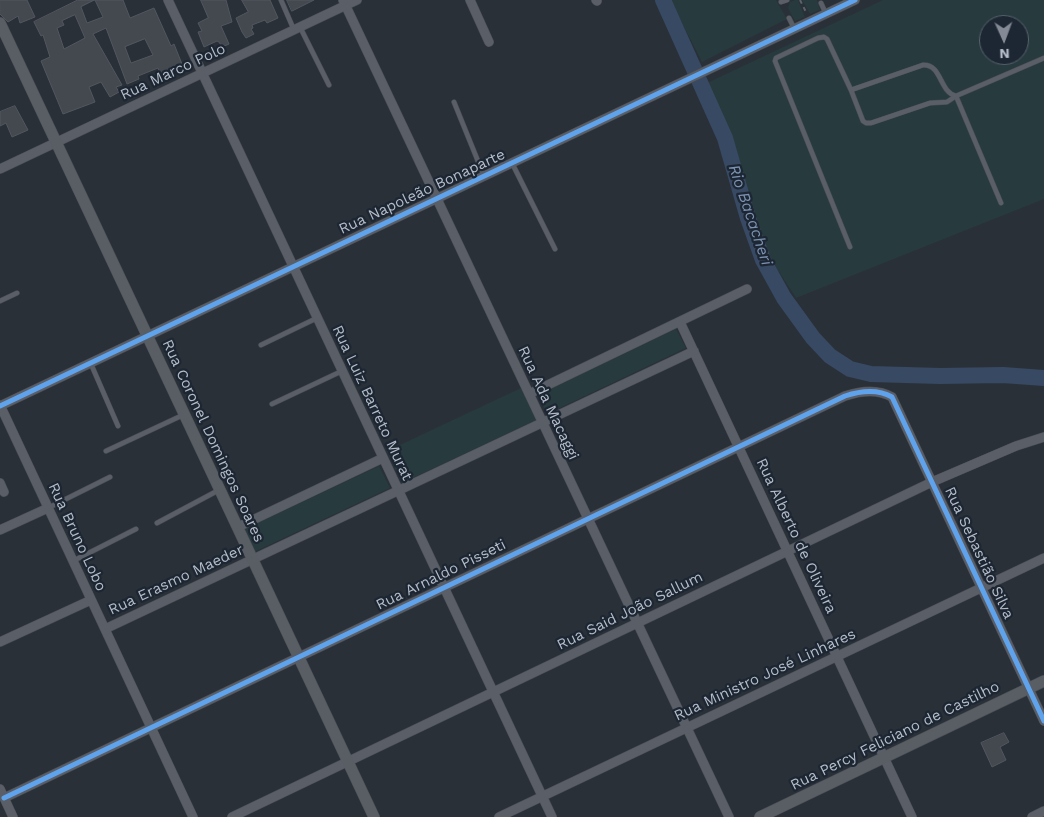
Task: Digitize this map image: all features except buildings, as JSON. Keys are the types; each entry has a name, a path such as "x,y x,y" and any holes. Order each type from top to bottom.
{"street":[{"name":"Rua Luiz Barreto Murat","path":"168,0 552,817"},
{"name":"Rua Marco Polo","path":"0,169 297,28 345,3 357,0"},
{"path":"470,0 489,42"},
{"name":"Rua Napoleão Bonaparte","path":"0,406 856,0"},
{"name":"Rua Ada Macaggi","path":"345,3 729,817"},
{"name":"Rua Coronel Domingos Soares","path":"0,23 3,39 56,142 374,817"},
{"path":"529,394 747,289"},
{"name":"Rua Alberto de Oliveira","path":"680,322 912,817"},
{"name":"Rua Erasmo Maeder","path":"105,630 694,351"},
{"name":"Rua Arnaldo Pisseti","path":"4,798 845,396 870,392 887,394 892,397"},
{"name":"Rua Sebastião Silva","path":"892,397 1044,721"},
{"name":"Rua Bruno Lobo","path":"0,406 193,817"},
{"name":"Rua Said João Sallum","path":"232,817 932,482 1016,446 1044,437"},
{"path":"238,527 383,458"},
{"path":"0,530 48,508"},
{"name":"Rua Ministro José Linhares","path":"499,817 1044,558"},
{"name":"Rua Erasmo Maeder","path":"0,642 91,600"},
{"name":"Rua Percy Feliciano de Castilho","path":"760,817 1044,681"},
{"path":"0,789 13,817"},
{"path":"1032,817 1044,811"}],"lane":[{"path":"281,0 329,85"},
{"path":"782,2 787,0"},
{"path":"821,3 826,14"},
{"path":"789,18 794,29"},
{"path":"850,247 774,61 776,58 818,38 824,37 827,39 866,123 930,103 947,102 956,96 1044,58"},
{"path":"851,90 923,65 929,65 934,68 946,90 956,96 1001,203"},
{"path":"454,102 484,176"},
{"path":"512,163 555,249"},
{"path":"0,301 17,293"},
{"path":"261,345 317,318"},
{"path":"90,363 118,426"},
{"path":"272,404 342,371"},
{"path":"106,451 184,414"},
{"path":"48,508 110,476"},
{"path":"157,523 220,490"},
{"path":"73,561 136,530"}],"path":[{"path":"800,0 810,21"}],"green space":[{"path":"670,0 776,0 787,19 702,62"},
{"path":"798,0 805,17 795,21 788,8 790,2"},
{"path":"802,0 817,0 820,10 810,14"},
{"path":"883,0 1044,0 1044,199 796,298 772,261 751,213 739,161 707,83"},
{"path":"676,329 686,348 547,414 538,395"},
{"path":"521,388 536,420 402,483 387,451"},
{"path":"379,466 390,488 254,552 243,530"}],"waterway":[{"name":"Rio Bacacheri","path":"663,0 725,138 748,218 763,260 784,298 813,338 830,356 850,369 871,374 1003,375 1044,378"}],"cycle path":[{"path":"0,406 855,0"},
{"path":"4,798 845,396 863,392 887,394 892,397 1044,721"}]}
